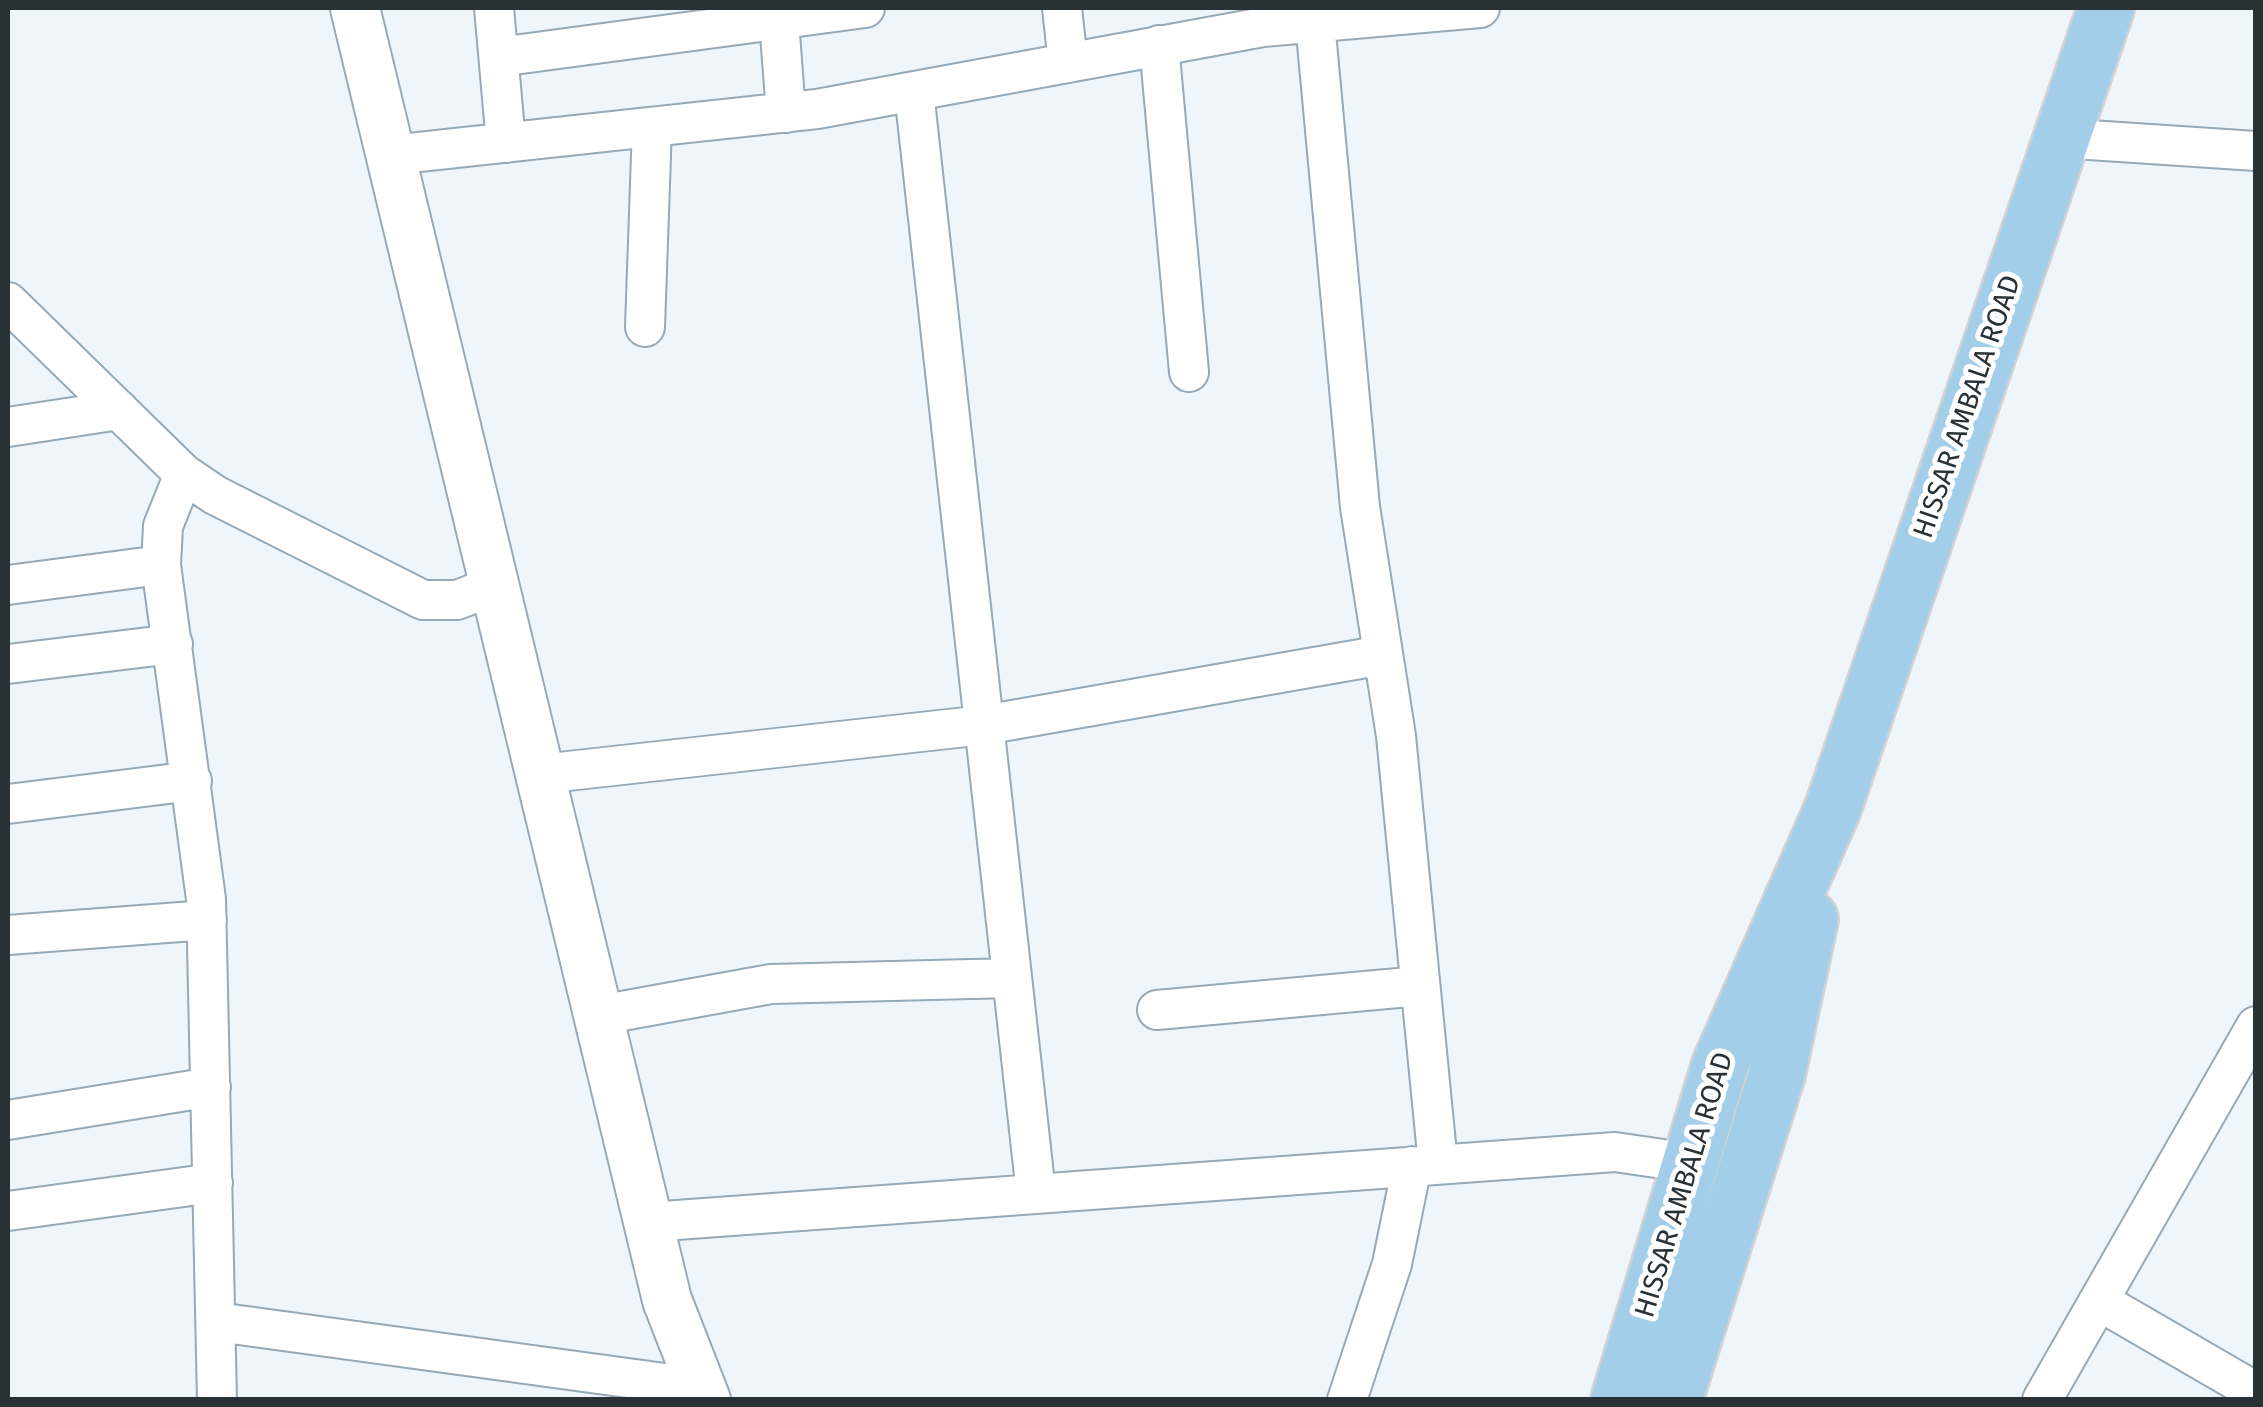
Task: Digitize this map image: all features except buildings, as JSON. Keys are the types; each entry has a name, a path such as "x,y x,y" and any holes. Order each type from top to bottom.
{"main road":[{"name":"HISSAR AMBALA ROAD","path":"1619,1400 1720,1066 1833,808 2106,8"},
{"name":"HISSAR AMBALA ROAD","path":"1674,1400 1776,1074 1833,808"}],"street":[{"path":"217,1322 703,1394 667,1300 355,8"},
{"path":"494,8 506,142"},
{"path":"498,57 778,13 865,8"},
{"path":"1062,8 1068,63"},
{"path":"391,155 786,113 1160,45 1315,22 1480,8"},
{"path":"778,13 786,113"},
{"path":"1315,22 1360,506 1396,736 1420,986 1425,1165 1347,1400"},
{"path":"1160,45 1190,372"},
{"path":"914,92 1036,1194"},
{"path":"644,328 652,127"},
{"path":"2059,138 2256,151"},
{"path":"8,302 184,474 347,565 423,600 456,600 496,585"},
{"path":"8,427 119,410"},
{"path":"184,474 163,526 162,565 207,920 217,1400"},
{"path":"8,584 162,565"},
{"path":"8,664 173,644"},
{"path":"542,774 984,725 1383,655"},
{"path":"8,804 192,782"},
{"path":"8,935 207,920"},
{"path":"600,1015 772,984 1012,978"},
{"path":"1157,1010 1420,986"},
{"path":"2042,1400 2256,1026"},
{"path":"8,1120 211,1087"},
{"path":"649,1222 1614,1152 1690,1163"},
{"path":"8,1211 213,1183"},
{"path":"2100,1301 2256,1392"}]}
